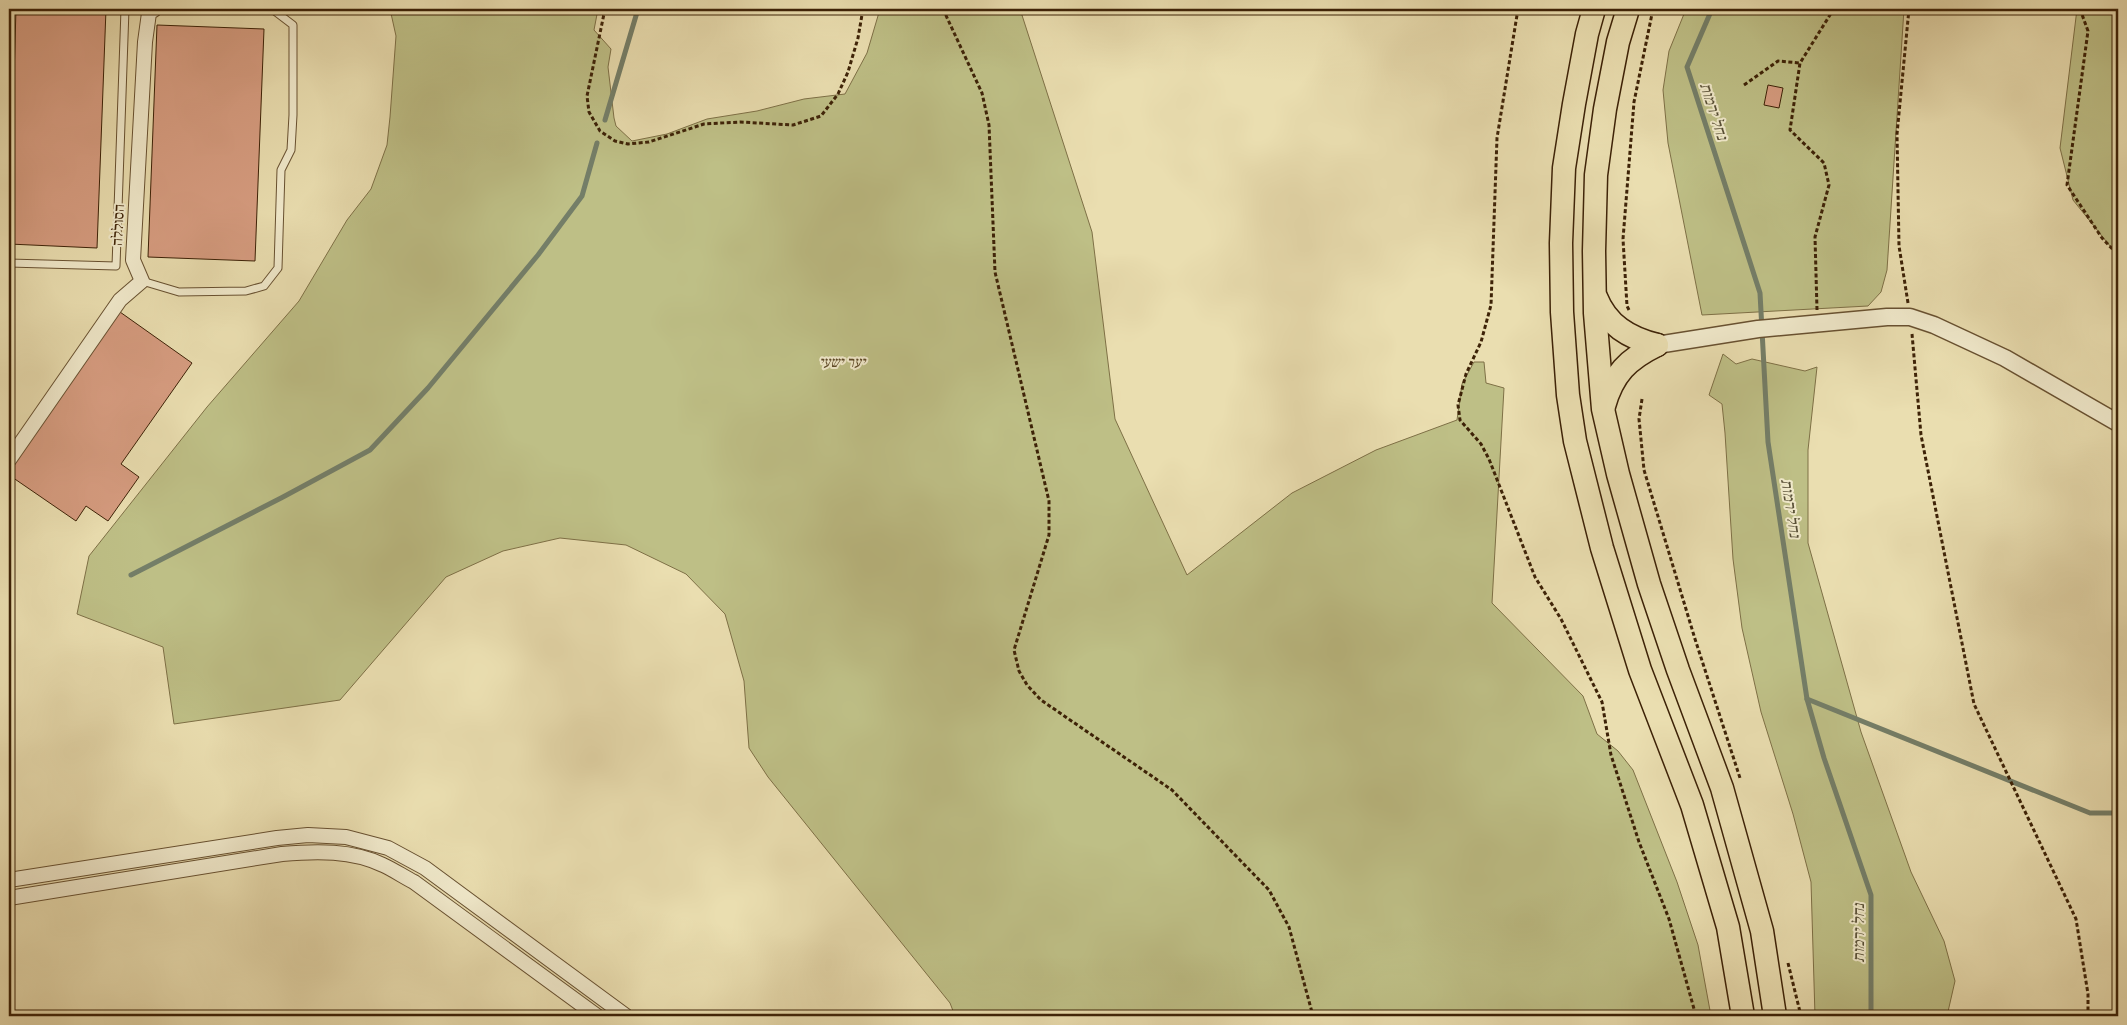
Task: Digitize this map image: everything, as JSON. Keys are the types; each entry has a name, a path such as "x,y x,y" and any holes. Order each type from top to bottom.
{"highway":[{"path":"1594,9 1577,86 1564,168 1561,243 1562,312 1566,378 1575,441 1602,548 1640,670 1692,804 1728,927 1743,1016"},
{"path":"1628,9 1618,42 1605,109 1596,175 1595,294 1598,364 1603,409 1618,474 1650,584 1722,788 1762,931 1776,1016"},
{"path":"1595,294 1603,311 1616,327 1640,341 1657,344"},
{"path":"1603,409 1611,386 1620,370 1644,351 1657,344"}],"street":[{"name":"הסוללה","path":"142,281 132,260 145,42 149,13 154,9"},
{"path":"9,460 120,300 142,281"},
{"path":"1657,344 1758,329 1887,317 1910,317 1934,325 2004,358 2118,423"},
{"path":"9,880 277,838 308,835 346,837 388,848 425,868 626,1016"},
{"path":"9,898 282,854 309,852 343,854 381,864 414,882 597,1016"}],"lane":[{"path":"9,263 116,266 124,9"},
{"path":"142,281 179,292 246,291 264,286 278,268 281,170 290,150 293,115 293,25 272,9"}],"path":[{"path":"605,9 587,96 589,112 600,130 615,141 628,144 649,142 704,124 740,122 793,125 821,116 838,94 848,72 858,38 863,9"},
{"path":"943,9 982,93 989,125 995,272 1049,500 1049,535 1014,650 1019,671 1027,685 1042,700 1172,790 1269,890 1289,927 1313,1016"},
{"path":"1518,9 1497,138 1491,305 1481,342 1466,374 1458,405 1460,420 1481,444 1489,459 1535,578 1561,619 1602,702 1611,755 1639,842 1669,919 1696,1016"},
{"path":"1631,314 1627,306 1622,239 1634,102 1653,9"},
{"path":"1817,323 1815,237 1829,185 1824,163 1790,130 1800,64 1830,15 1830,9"},
{"path":"1909,9 1897,134 1899,246 1910,317 1921,434 1974,704 2076,919 2088,994 2088,1016"},
{"path":"2080,9 2088,31 2067,184 2102,238 2118,255"},
{"path":"1744,85 1778,61 1800,64"},
{"path":"1642,399 1639,419 1644,470 1695,640 1741,781"},
{"path":"1787,961 1801,1016"}],"green space":[{"name":"יער ישעי","path":"390,9 598,9 594,30 611,49 608,67 616,126 632,141 667,134 707,119 757,111 804,99 845,94 867,53 880,9 1020,9 1092,232 1115,419 1187,575 1292,493 1376,450 1457,420 1462,384 1474,362 1484,362 1486,383 1504,388 1492,603 1583,696 1597,734 1618,751 1633,770 1677,882 1698,945 1711,1016 955,1016 950,1003 768,777 749,748 744,681 725,614 686,574 626,545 560,538 503,551 446,577 340,700 174,724 163,647 77,614 89,556 207,407 299,301 347,220 371,189 387,145 390,117 396,36"},
{"path":"1686,9 1904,9 1887,270 1881,292 1868,306 1702,315 1668,143 1663,90 1669,51"},
{"path":"2077,9 2118,9 2118,256 2073,200 2060,148"},
{"path":"1723,354 1736,364 1752,359 1805,371 1817,367 1808,450 1808,543 1861,732 1911,872 1944,941 1955,981 1947,1016 1815,1016 1811,882 1793,814 1761,712 1742,628 1733,559 1722,404 1709,395"}],"building":[{"path":"16,9 106,9 97,248 9,244"},
{"path":"157,25 264,29 255,261 148,257"},
{"path":"1768,85 1783,88 1779,108 1764,105"},
{"path":"120,312 192,363 121,464 139,477 108,521 86,506 76,521 9,475 9,471"}],"waterway":[{"path":"605,120 638,9"},
{"name":"נחל ירמות","path":"1712,9 1687,67 1760,293 1768,442 1807,699 1824,758 1871,895 1871,1016"},
{"path":"131,575 370,450 428,388 538,255 582,196 597,143"},
{"path":"1807,699 2090,813 2118,813"}]}
